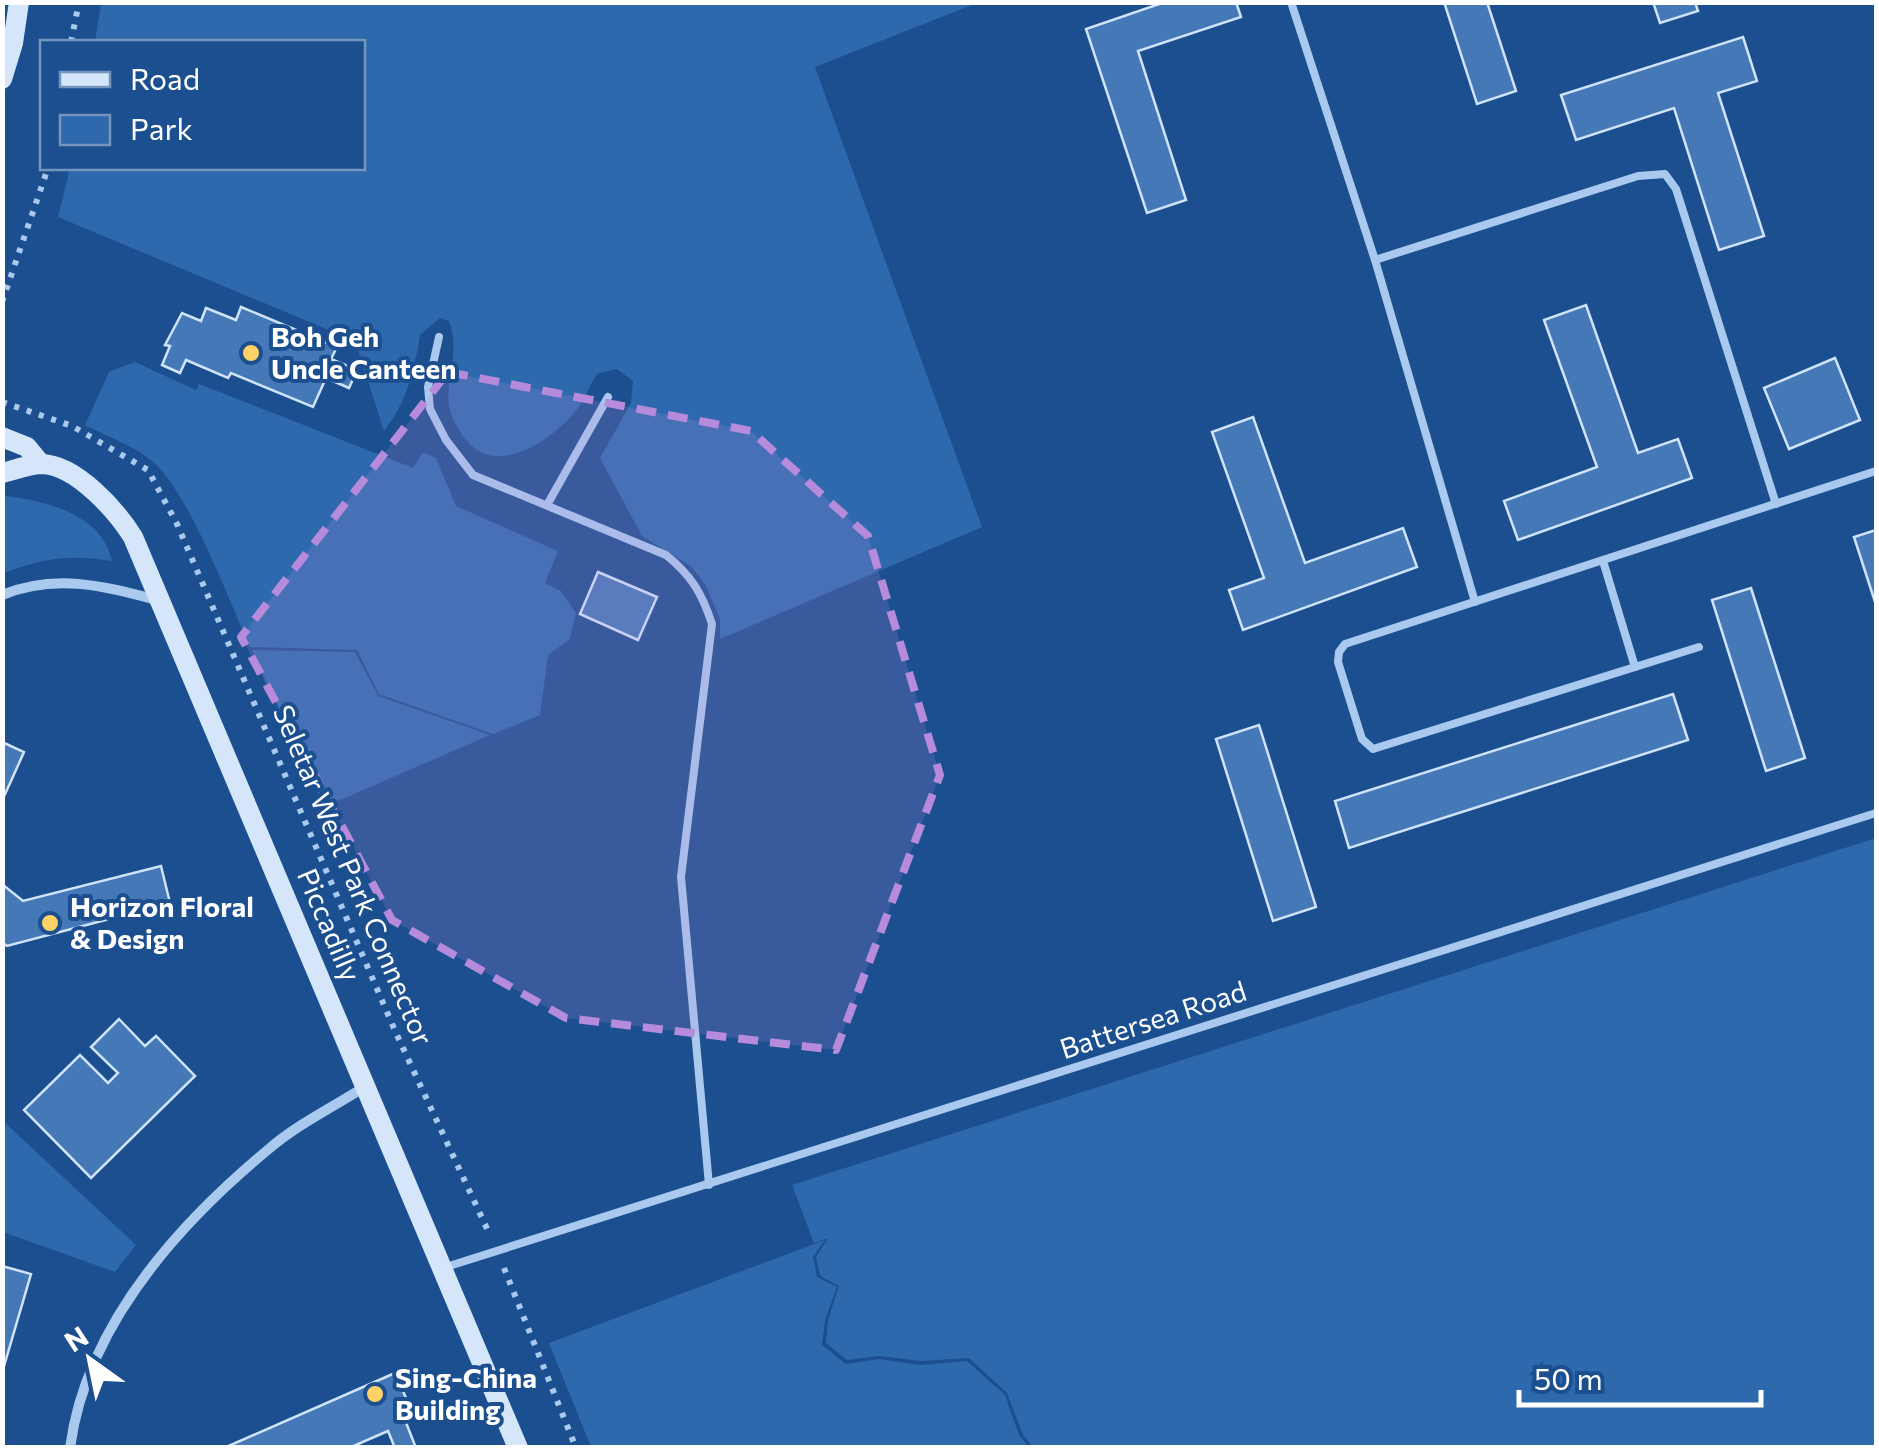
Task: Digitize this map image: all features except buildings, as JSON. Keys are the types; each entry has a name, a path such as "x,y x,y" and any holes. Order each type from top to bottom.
{"street":[{"path":"2,80 19,2"},
{"name":"Piccadilly","path":"2,437 26,447 41,464 58,468 100,494 133,537 518,1448"},
{"path":"2,473 41,464"},
{"path":"2,595 22,587 68,581 162,601"},
{"path":"70,1448 74,1418 104,1337 181,1230 272,1146 367,1086"}],"lane":[{"path":"1291,2 1374,260 1474,602"},
{"path":"1374,260 1638,176 1665,174 1676,189 1776,504"},
{"path":"440,337 428,387 430,409 446,440 473,475 666,555 689,574 712,624 681,877 709,1185"},
{"path":"547,504 608,396"},
{"path":"1700,647 1378,749 1368,747 1338,662 1342,647 1876,471"},
{"path":"1602,561 1635,667"},
{"name":"Battersea Road","path":"442,1268 1876,813"}],"path":[{"path":"71,40 79,2"},
{"path":"2,302 47,170"},
{"name":"Seletar West Park Connector","path":"2,402 72,426 148,470 177,524 396,1033 497,1251 576,1448"}],"highlighted area":[{"path":"448,372 751,431 868,536 940,775 836,1050 566,1018 392,920 241,637"}],"green space":[{"path":"101,3 977,3 815,67 982,527 720,639 720,619 706,586 692,567 642,536 600,458 631,403 633,381 617,369 597,374 569,419 543,440 514,454 485,454 464,438 450,411 452,333 449,321 440,318 420,335 408,386 384,431 355,341 58,217 70,170 365,170 365,40 95,40"},
{"path":"135,362 196,390 199,384 413,468 423,452 436,458 456,506 558,551 545,583 561,591 576,613 570,639 548,655 540,715 493,734 379,694 357,650 250,647 194,522 167,477 138,451 85,425 109,372"},
{"path":"3,497 56,507 85,521 106,545 112,561 57,559 3,573"},
{"path":"252,650 355,652 378,696 490,735 324,807"},
{"path":"1876,838 1876,1447 1033,1447 1023,1435 1007,1393 969,1358 921,1361 879,1356 847,1360 826,1343 828,1320 839,1286 820,1276 816,1257 828,1238 814,1243 792,1185"},
{"path":"2,1120 136,1245 115,1272 3,1232"},
{"path":"825,1240 813,1257 817,1277 837,1287 825,1320 822,1345 846,1364 879,1359 920,1365 967,1361 1005,1395 1019,1435 1029,1447 591,1447 549,1343"}],"place":[{"name":"Boh Geh Uncle Canteen","path":"251,353"},
{"name":"Horizon Floral & Design","path":"50,923"},
{"name":"Sing-China Building","path":"375,1394"}]}
